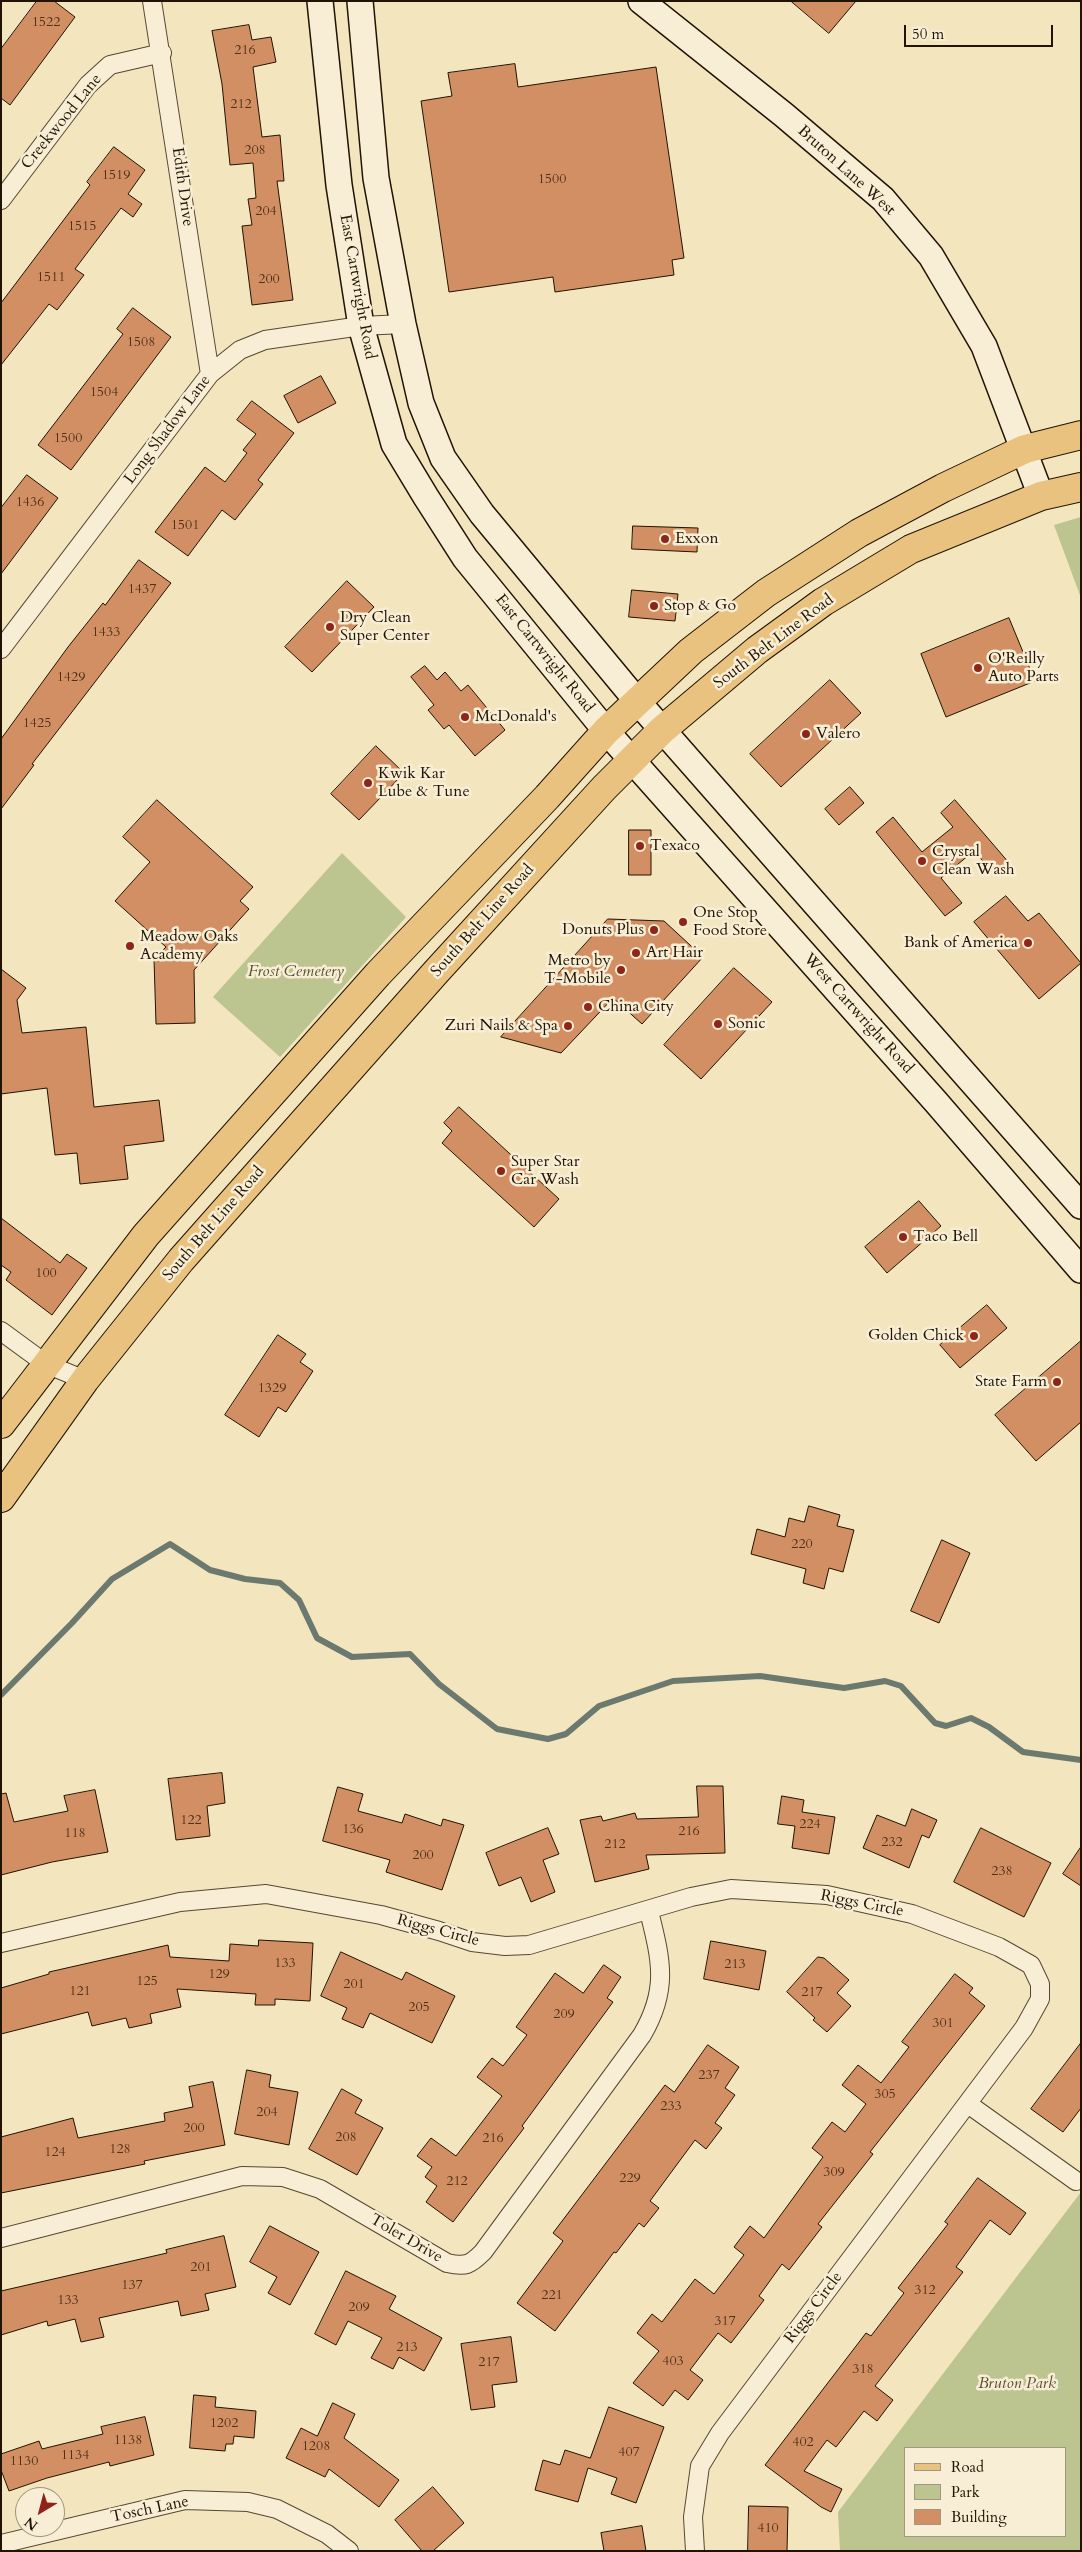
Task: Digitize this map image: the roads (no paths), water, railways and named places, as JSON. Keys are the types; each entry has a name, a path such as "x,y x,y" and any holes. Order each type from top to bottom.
{"main road":[{"name":"East Cartwright Road","path":"320,1 339,185 360,326 394,444 465,558 606,731 632,760"},
{"path":"360,1 376,178 403,324 421,402 443,458 482,514 637,702 1081,1206"},
{"name":"Bruton Lane West","path":"641,1 784,115 883,199 932,256 984,346 1025,449 1041,496"},
{"path":"1,1424 146,1235 378,974 547,797 606,731 691,651 766,594 859,533 943,488 1025,449 1081,435"},
{"name":"South Belt Line Road","path":"1,1498 86,1380 181,1260 384,1031 632,760 662,730 757,650 827,599 911,549 1041,496 1081,487"},
{"name":"West Cartwright Road","path":"632,760 936,1102 1081,1270"},
{"path":"384,1031 394,1006 448,941 451,932 447,924 437,913"},
{"path":"936,1102 964,1074"}],"street":[{"name":"Edith Drive","path":"152,1 162,53 210,374"},
{"name":"Creekwood Lane","path":"1,200 88,85 110,65 162,53"},
{"name":"Long Shadow Lane","path":"1,649 210,374 240,350 265,340 360,326 403,324"},
{"path":"1,1331 46,1364 86,1380"},
{"name":"Riggs Circle","path":"1,1943 180,1902 266,1894 381,1915 472,1942 505,1946 529,1945 691,1897 731,1889 827,1895 912,1914 1000,1947 1031,1965 1040,1984 1040,1999 1024,2028 720,2433 700,2466 693,2517 695,2551"},
{"name":"Toler Drive","path":"1,2238 242,2176 282,2177 320,2189 447,2263 460,2266 472,2264 483,2252 642,2036 654,2015 660,1992 661,1960 649,1911"},
{"path":"968,2104 1076,2181"},
{"name":"Tosch Lane","path":"1,2544 185,2500 248,2502 277,2509 327,2534 349,2551"}],"waterway":[{"path":"1,1695 72,1623 112,1579 170,1544 210,1570 245,1579 280,1583 299,1600 317,1638 352,1657 410,1654 439,1684 497,1729 548,1739 566,1734 599,1706 673,1681 760,1676 844,1688 885,1681 901,1686 935,1723 946,1726 971,1718 989,1727 1023,1752 1081,1760"}],"place":[{"name":"Exxon","path":"665,539"},
{"name":"Stop & Go","path":"654,606"},
{"name":"Dry Clean Super Center","path":"330,627"},
{"name":"O'Reilly Auto Parts","path":"978,668"},
{"name":"McDonald's","path":"465,717"},
{"name":"Valero","path":"806,734"},
{"name":"Kwik Kar Lube & Tune","path":"368,783"},
{"name":"Texaco","path":"640,846"},
{"name":"Crystal Clean Wash","path":"922,861"},
{"name":"One Stop Food Store","path":"683,922"},
{"name":"Donuts Plus","path":"654,930"},
{"name":"Bank of America","path":"1028,943"},
{"name":"Meadow Oaks Academy","path":"130,946"},
{"name":"Art Hair","path":"636,953"},
{"name":"Metro by T-Mobile","path":"621,970"},
{"name":"China City","path":"588,1007"},
{"name":"Sonic","path":"718,1024"},
{"name":"Zuri Nails & Spa","path":"568,1026"},
{"name":"Super Star Car Wash","path":"501,1171"},
{"name":"Taco Bell","path":"903,1237"},
{"name":"Golden Chick","path":"974,1336"},
{"name":"State Farm","path":"1057,1382"}],"park label":[{"name":"Frost Cemetery","path":"296,972"},
{"name":"Bruton Park","path":"1017,2384"}]}
